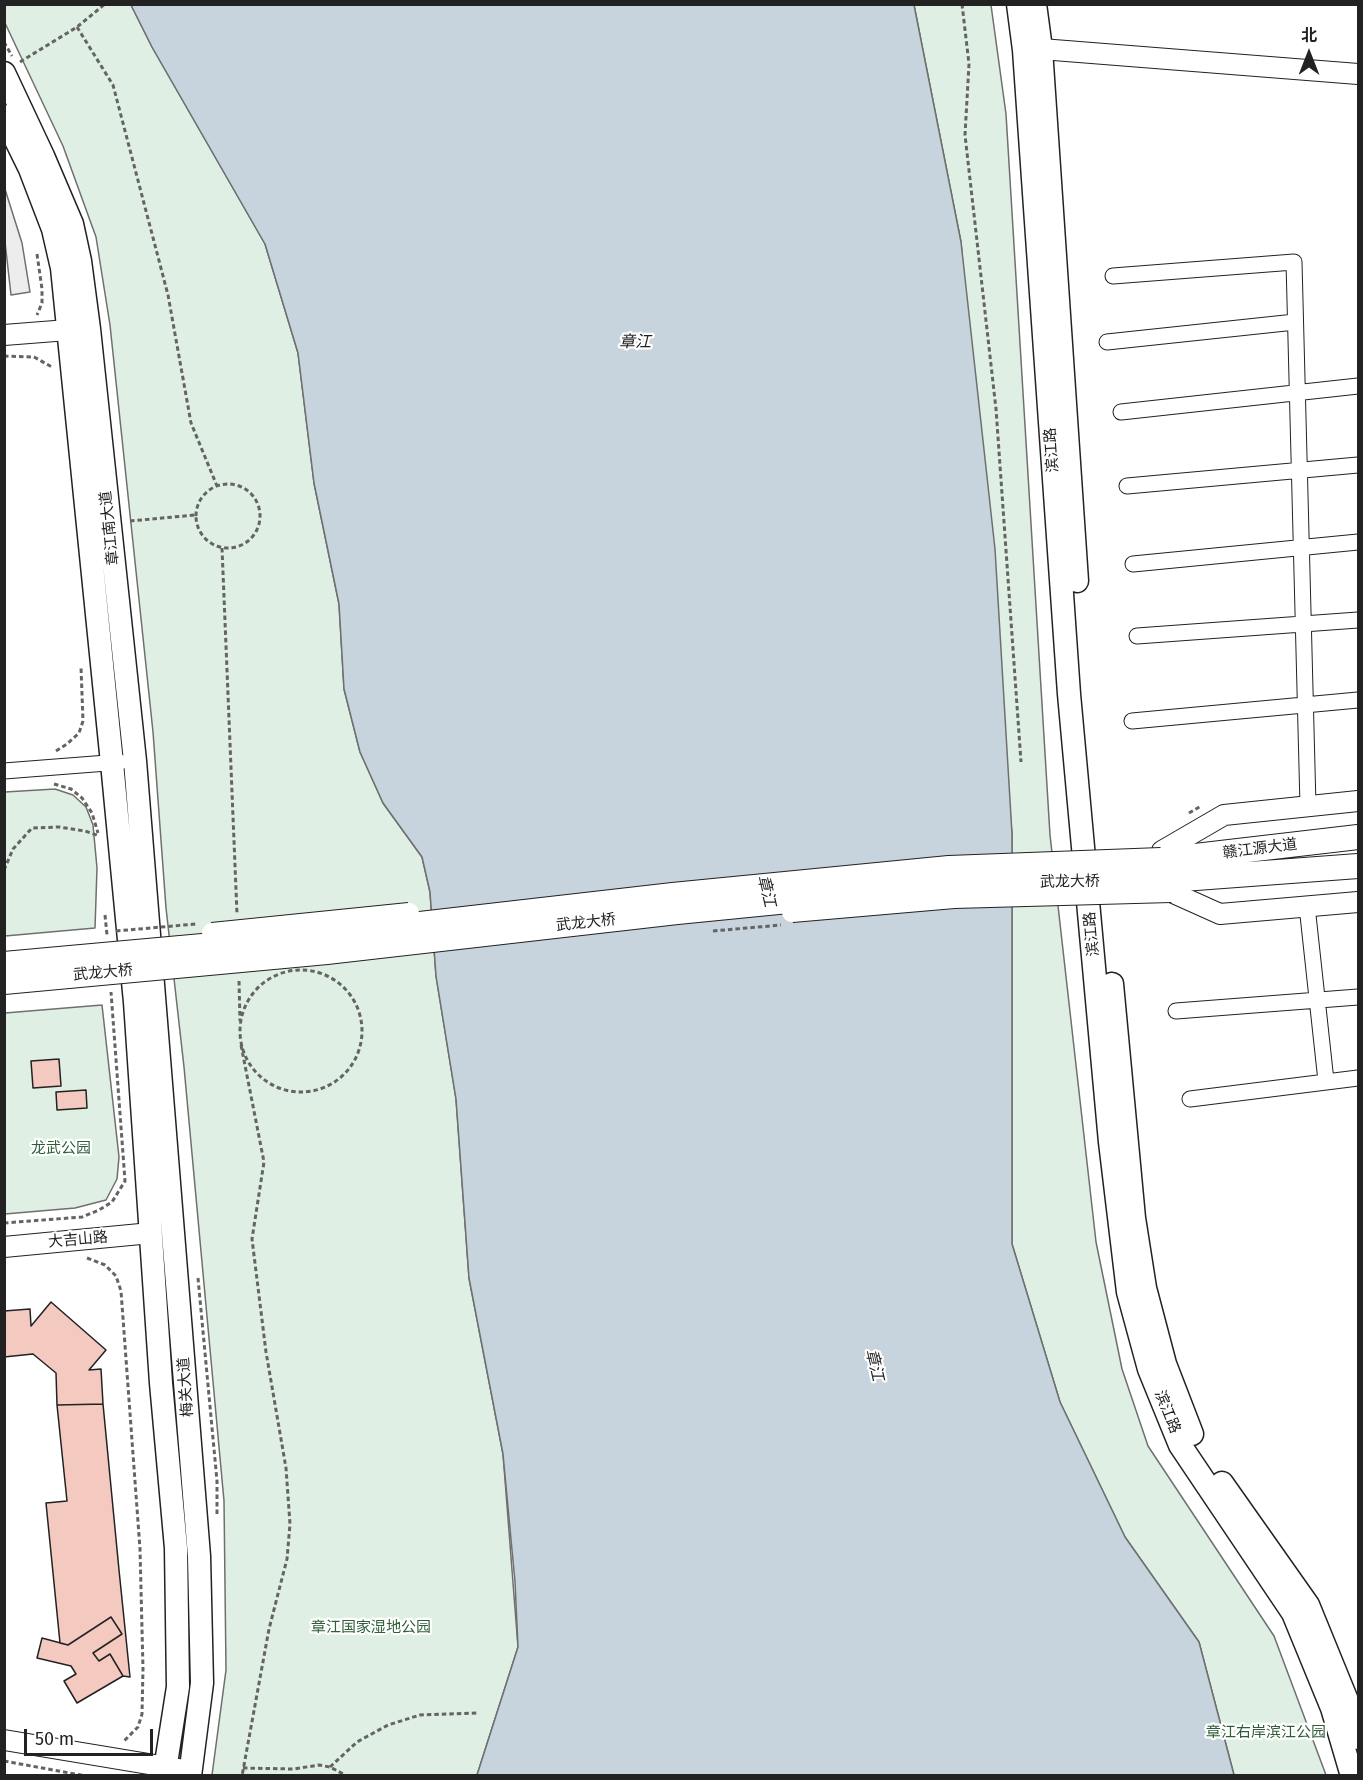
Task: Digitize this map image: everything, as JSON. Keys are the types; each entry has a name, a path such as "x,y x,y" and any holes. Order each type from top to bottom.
{"main road":[{"name":"滨江路","path":"1018,4 1025,62 1069,694 1110,1142 1128,1292 1149,1369 1180,1445 1293,1614 1332,1708 1352,1776"},
{"name":"滨江路","path":"1035,4 1041,49 1084,704 1134,1218 1145,1288 1165,1364 1193,1437 1219,1479 1308,1605 1348,1703 1359,1738"},
{"name":"章江南大道","path":"10,69 72,224 80,261 135,761 136,997"},
{"name":"章江南大道","path":"4,116 30,169 53,229 62,268 136,997"},
{"name":"赣江源大道","path":"1166,871 1359,837"},
{"name":"赣江源大道","path":"1166,871 1359,866"},
{"name":"武龙大桥","path":"4,964 324,935 673,895 949,868 1166,871"},
{"name":"武龙大桥","path":"4,982 327,952 677,912 950,885 1166,871"},
{"name":"梅关大道","path":"136,997 151,1233 176,1548 178,1687 164,1771"},
{"name":"梅关大道","path":"136,997 199,1556 202,1683 190,1773"}],"street":[{"path":"1041,49 1359,75"},
{"path":"1113,276 1294,262 1308,806"},
{"path":"1107,342 1295,322"},
{"path":"4,335 68,330"},
{"path":"1121,412 1359,386"},
{"path":"1127,486 1359,465"},
{"path":"1133,564 1359,542"},
{"path":"1137,636 1359,620"},
{"path":"1132,720 1359,700"},
{"path":"4,771 135,761"},
{"path":"4,991 329,960 678,922 954,898 1166,871 1224,815 1359,801"},
{"path":"4,953 945,859 1166,871 1220,914 1359,902"},
{"path":"1307,906 1326,1081"},
{"path":"1176,1011 1359,998"},
{"path":"1190,1100 1359,1078"},
{"name":"大吉山路","path":"4,1247 151,1233"},
{"path":"4,1740 164,1771 190,1773"}],"path":[{"path":"10,69 77,27 105,4"},
{"path":"962,4 969,64 965,135 996,409 1021,762"},
{"path":"77,27 113,85 168,296 191,423 217,486"},
{"path":"34,317 40,312 42,303 36,246"},
{"path":"4,356 34,357 48,362 57,371"},
{"path":"236,485 245,489 257,502 260,519 254,536 248,542 231,549 222,548 205,540 200,532 196,515 202,497 217,486 236,485"},
{"path":"122,522 196,515"},
{"path":"222,548 237,916"},
{"path":"54,752 79,733 83,721 80,662"},
{"path":"44,783 71,789 82,798 92,813 100,848"},
{"path":"4,870 13,849 32,828 59,827 99,836"},
{"path":"104,907 107,943"},
{"path":"707,931 790,924"},
{"path":"240,1021 249,999 265,981 299,970 325,975 347,991 359,1014 362,1027 358,1053 348,1069 334,1083 309,1092 283,1090 266,1081 252,1067 241,1045"},
{"path":"261,979 332,972"},
{"path":"239,975 241,1045 264,1162 252,1239 266,1352 286,1468 290,1524 287,1559 269,1629 242,1776"},
{"path":"237,981 249,980"},
{"path":"4,1223 82,1217 112,1202 125,1181 111,990"},
{"path":"106,993 136,997"},
{"path":"77,1258 88,1258 105,1265 116,1276 121,1291 140,1549 143,1669 142,1714 138,1727"},
{"path":"330,1767 357,1742 388,1725 420,1715 451,1712 479,1713"},
{"path":"4,1761 86,1776"},
{"path":"243,1768 294,1769 319,1765 330,1767 346,1776"}],"green space":[{"name":"章江国家湿地公园","path":"5,5 131,5 152,47 265,244 298,353 314,483 339,604 344,689 360,752 383,803 422,857 430,892 436,976 456,1099 469,1278 503,1454 518,1647 477,1775 212,1775 226,1670 224,1501 184,1067 166,908 153,732 110,325 96,237 63,146 5,23"},
{"name":"章江右岸滨江公园","path":"914,5 991,5 1006,114 1050,835 1096,1242 1122,1369 1148,1446 1274,1636 1326,1775 1234,1775 1199,1642 1125,1537 1060,1402 1012,1244 1012,834 961,242"},
{"path":"55,789 73,795 86,807 93,825 97,868 95,928 5,936 5,792"},
{"name":"龙武公园","path":"102,1005 119,1157 117,1179 106,1200 75,1208 5,1214 5,1013"}],"shaded area":[{"path":"4,186 22,243 30,292 11,295 5,242"}],"water":[{"name":"章江","path":"131,5 914,5 961,242 995,549 1012,834 1012,1244 1060,1402 1125,1537 1199,1642 1234,1775 477,1775 518,1647 515,1582 503,1454 469,1278 456,1099 436,976 430,892 422,857 383,803 360,752 344,689 339,604 314,483 298,353 265,244 152,47"}],"building":[{"path":"59,1059 61,1086 33,1088 31,1061"},
{"path":"86,1090 87,1108 57,1110 56,1092"},
{"path":"51,1302 106,1350 89,1370 101,1369 103,1404 57,1405 56,1373 33,1354 4,1357 4,1311 30,1309 31,1326"},
{"path":"103,1404 130,1677 123,1676 110,1654 99,1661 93,1653 122,1634 111,1617 68,1645 60,1643 46,1503 67,1501 57,1405"},
{"path":"111,1617 122,1634 93,1653 99,1661 110,1654 123,1676 77,1703 64,1681 76,1674 71,1666 37,1658 42,1638 68,1645"}]}
